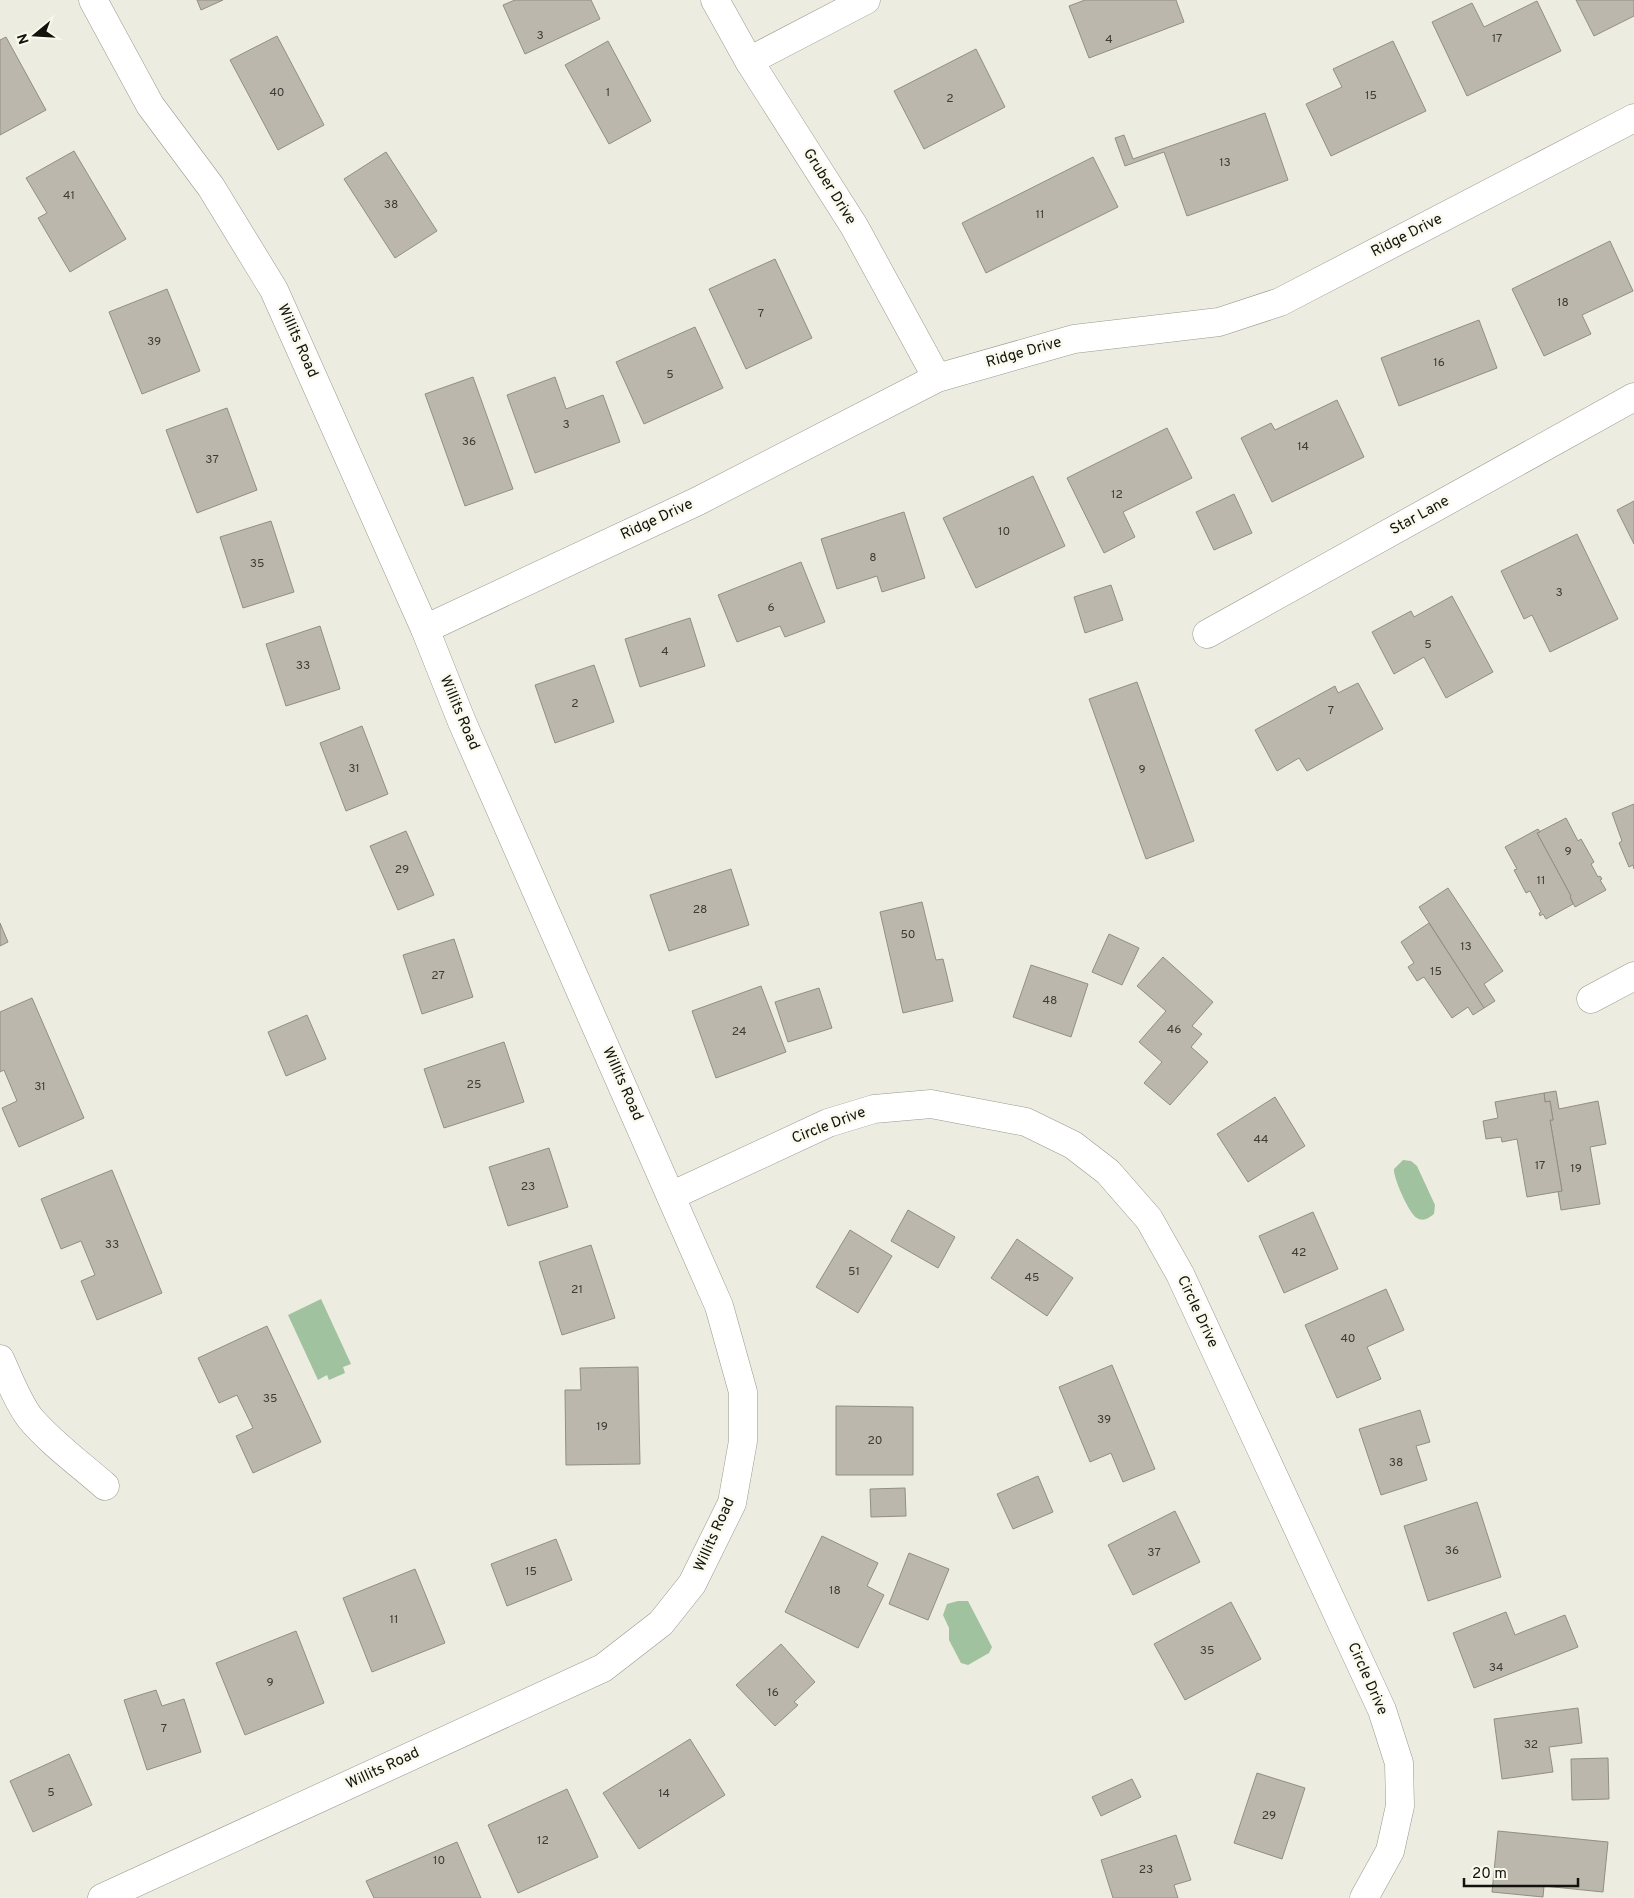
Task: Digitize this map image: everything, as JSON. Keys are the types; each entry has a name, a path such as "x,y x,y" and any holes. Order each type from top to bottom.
{"street":[{"name":"Willits Road","path":"94,0 150,105 210,187 274,290 425,630 462,722 719,1306 743,1392 742,1441 732,1503 692,1584 661,1624 603,1668 102,1898"},
{"name":"Gruber Drive","path":"715,0 749,61 854,226 937,378"},
{"path":"749,61 866,0"},
{"name":"Ridge Drive","path":"425,630 698,501 937,378 1074,339 1219,322 1280,302 1634,118"},
{"name":"Star Lane","path":"1207,634 1634,397"},
{"path":"1591,999 1634,976"},
{"name":"Circle Drive","path":"671,1196 828,1124 874,1109 931,1104 1026,1122 1073,1145 1108,1172 1149,1219 1180,1274 1382,1710 1399,1763 1400,1806 1390,1851 1364,1898"},
{"path":"0,1359 29,1417 45,1434 105,1486"}],"shaded area":[{"path":"1403,1160 1411,1161 1417,1166 1435,1205 1434,1214 1426,1219 1421,1220 1414,1215 1399,1187 1394,1169"},
{"path":"321,1299 351,1364 343,1367 345,1373 329,1380 327,1375 318,1380 288,1315"},
{"path":"968,1601 992,1647 989,1653 968,1665 961,1663 949,1640 949,1628 943,1615 947,1604"}],"building":[{"path":"197,0 223,0 201,10"},
{"path":"515,0 591,0 600,19 525,54 503,5"},
{"path":"1085,0 1176,0 1184,22 1089,58 1069,6"},
{"path":"1576,0 1634,0 1634,16 1594,36"},
{"path":"1537,1 1561,51 1467,96 1432,22 1472,3 1484,27"},
{"path":"277,36 324,125 278,150 230,60"},
{"path":"6,37 46,110 0,135 0,40"},
{"path":"608,41 651,121 609,144 565,65"},
{"path":"1393,41 1426,111 1331,156 1306,104 1342,87 1333,69"},
{"path":"976,49 1005,107 924,149 894,91"},
{"path":"1265,113 1288,180 1187,216 1164,152 1125,166 1115,138 1124,135 1133,159"},
{"path":"74,151 126,239 70,272 38,218 47,213 26,178"},
{"path":"386,152 437,231 395,258 344,179"},
{"path":"1093,157 1118,207 986,273 962,223"},
{"path":"1610,241 1633,291 1582,315 1591,334 1544,356 1512,289"},
{"path":"775,259 812,338 746,369 709,289"},
{"path":"167,289 200,371 142,394 109,312"},
{"path":"1479,320 1497,368 1399,406 1381,358"},
{"path":"695,327 723,388 644,424 616,362"},
{"path":"473,377 513,489 465,506 425,394"},
{"path":"555,377 566,409 603,395 620,442 535,473 507,395"},
{"path":"1337,400 1364,457 1272,502 1241,438 1271,423 1275,430"},
{"path":"227,408 257,490 197,513 166,430"},
{"path":"1167,428 1192,478 1123,512 1135,537 1104,553 1067,478"},
{"path":"1033,476 1065,546 976,588 943,518"},
{"path":"1234,494 1252,533 1214,550 1196,512"},
{"path":"1634,501 1634,544 1617,510"},
{"path":"904,512 925,578 882,592 877,576 837,589 821,539"},
{"path":"271,521 294,592 243,608 220,537"},
{"path":"1577,534 1618,619 1550,652 1532,615 1524,619 1501,571"},
{"path":"801,562 825,622 785,637 780,626 737,642 718,595"},
{"path":"1111,585 1123,620 1085,633 1074,597"},
{"path":"1452,596 1493,672 1446,698 1424,657 1394,674 1372,632 1411,611 1414,617"},
{"path":"690,618 705,666 640,687 625,639"},
{"path":"320,626 340,689 286,706 266,644"},
{"path":"594,665 614,722 555,743 535,685"},
{"path":"1137,682 1194,841 1146,859 1089,699"},
{"path":"1358,683 1383,729 1307,771 1299,758 1277,771 1255,730 1335,686 1338,693"},
{"path":"362,726 388,794 346,811 320,743"},
{"path":"1634,804 1634,869 1633,865 1629,867 1619,843 1622,841 1612,813"},
{"path":"1566,818 1578,841 1581,839 1594,862 1591,864 1598,877 1600,876 1602,879 1600,880 1606,890 1575,907 1537,833"},
{"path":"1538,829 1540,832 1537,833 1571,896 1573,904 1546,919 1543,914 1540,916 1539,913 1541,912 1530,891 1526,893 1514,870 1517,869 1505,847"},
{"path":"406,831 434,895 398,910 370,846"},
{"path":"731,869 749,925 669,951 650,895"},
{"path":"1448,888 1503,971 1484,984 1495,1001 1484,1008 1419,907"},
{"path":"922,902 936,960 943,959 953,1001 903,1013 880,912"},
{"path":"0,923 8,942 0,946"},
{"path":"1429,923 1484,1008 1473,1015 1468,1007 1452,1018 1424,977 1417,981 1408,967 1414,963 1401,942"},
{"path":"1109,934 1139,948 1122,985 1092,972"},
{"path":"454,939 473,997 422,1014 403,955"},
{"path":"1163,957 1213,1002 1192,1026 1202,1034 1191,1047 1208,1062 1170,1105 1144,1083 1162,1062 1139,1042 1166,1011 1137,986"},
{"path":"1031,965 1088,984 1071,1037 1013,1017"},
{"path":"761,986 786,1052 716,1078 692,1011"},
{"path":"819,988 832,1028 788,1042 775,1002"},
{"path":"32,998 84,1118 19,1147 2,1108 17,1101 4,1070 0,1072 0,1012"},
{"path":"307,1015 326,1059 286,1076 268,1032"},
{"path":"504,1042 524,1102 444,1128 424,1069"},
{"path":"1556,1091 1559,1109 1598,1101 1606,1144 1590,1147 1600,1204 1561,1210 1558,1191 1562,1191 1550,1120 1553,1120 1550,1101 1545,1102 1544,1093"},
{"path":"1544,1093 1545,1102 1550,1101 1553,1120 1550,1120 1562,1191 1527,1197 1517,1139 1502,1142 1501,1137 1486,1139 1483,1121 1498,1118 1495,1102"},
{"path":"1275,1097 1305,1146 1248,1182 1217,1134"},
{"path":"549,1148 568,1207 508,1226 489,1167"},
{"path":"112,1170 162,1293 97,1320 81,1281 95,1275 81,1241 61,1249 41,1199"},
{"path":"908,1210 955,1237 938,1268 891,1241"},
{"path":"1313,1212 1338,1269 1284,1293 1259,1236"},
{"path":"850,1230 892,1256 858,1313 816,1287"},
{"path":"1017,1239 1073,1278 1047,1316 991,1278"},
{"path":"591,1245 615,1318 562,1335 539,1262"},
{"path":"1386,1289 1404,1330 1367,1347 1381,1379 1337,1398 1305,1325"},
{"path":"267,1326 321,1442 253,1473 236,1436 253,1428 237,1395 219,1403 198,1358"},
{"path":"1112,1365 1155,1469 1123,1482 1111,1453 1090,1462 1059,1387"},
{"path":"638,1367 640,1464 566,1465 565,1390 581,1390 580,1368"},
{"path":"836,1406 913,1407 913,1475 836,1475"},
{"path":"1420,1410 1430,1442 1416,1446 1427,1480 1381,1495 1359,1429"},
{"path":"1038,1476 1053,1512 1013,1529 997,1494"},
{"path":"905,1488 906,1516 871,1517 870,1489"},
{"path":"1477,1502 1501,1577 1428,1601 1404,1526"},
{"path":"1175,1511 1200,1562 1133,1595 1108,1545"},
{"path":"822,1536 878,1563 867,1586 884,1595 858,1648 785,1612"},
{"path":"556,1539 572,1580 507,1606 491,1564"},
{"path":"909,1553 949,1569 928,1620 889,1604"},
{"path":"415,1569 445,1643 372,1672 343,1598"},
{"path":"1231,1602 1261,1659 1185,1700 1154,1644"},
{"path":"1506,1612 1515,1635 1565,1615 1578,1647 1474,1688 1453,1633"},
{"path":"296,1631 324,1703 245,1735 216,1663"},
{"path":"781,1644 815,1682 794,1702 798,1705 775,1726 736,1685"},
{"path":"156,1690 162,1706 184,1699 201,1752 147,1770 124,1700"},
{"path":"1578,1708 1582,1743 1549,1747 1553,1772 1502,1779 1494,1719"},
{"path":"690,1739 725,1795 639,1849 603,1793"},
{"path":"69,1754 92,1805 33,1832 10,1781"},
{"path":"1608,1758 1609,1799 1572,1800 1571,1759"},
{"path":"1257,1773 1305,1788 1282,1859 1234,1843"},
{"path":"1132,1779 1141,1797 1101,1816 1092,1797"},
{"path":"567,1789 598,1857 518,1893 488,1825"},
{"path":"1498,1831 1608,1842 1603,1892 1544,1886 1543,1897 1492,1892"},
{"path":"1176,1835 1191,1880 1174,1885 1178,1898 1113,1898 1101,1860"},
{"path":"457,1842 481,1898 374,1898 366,1881"}]}
